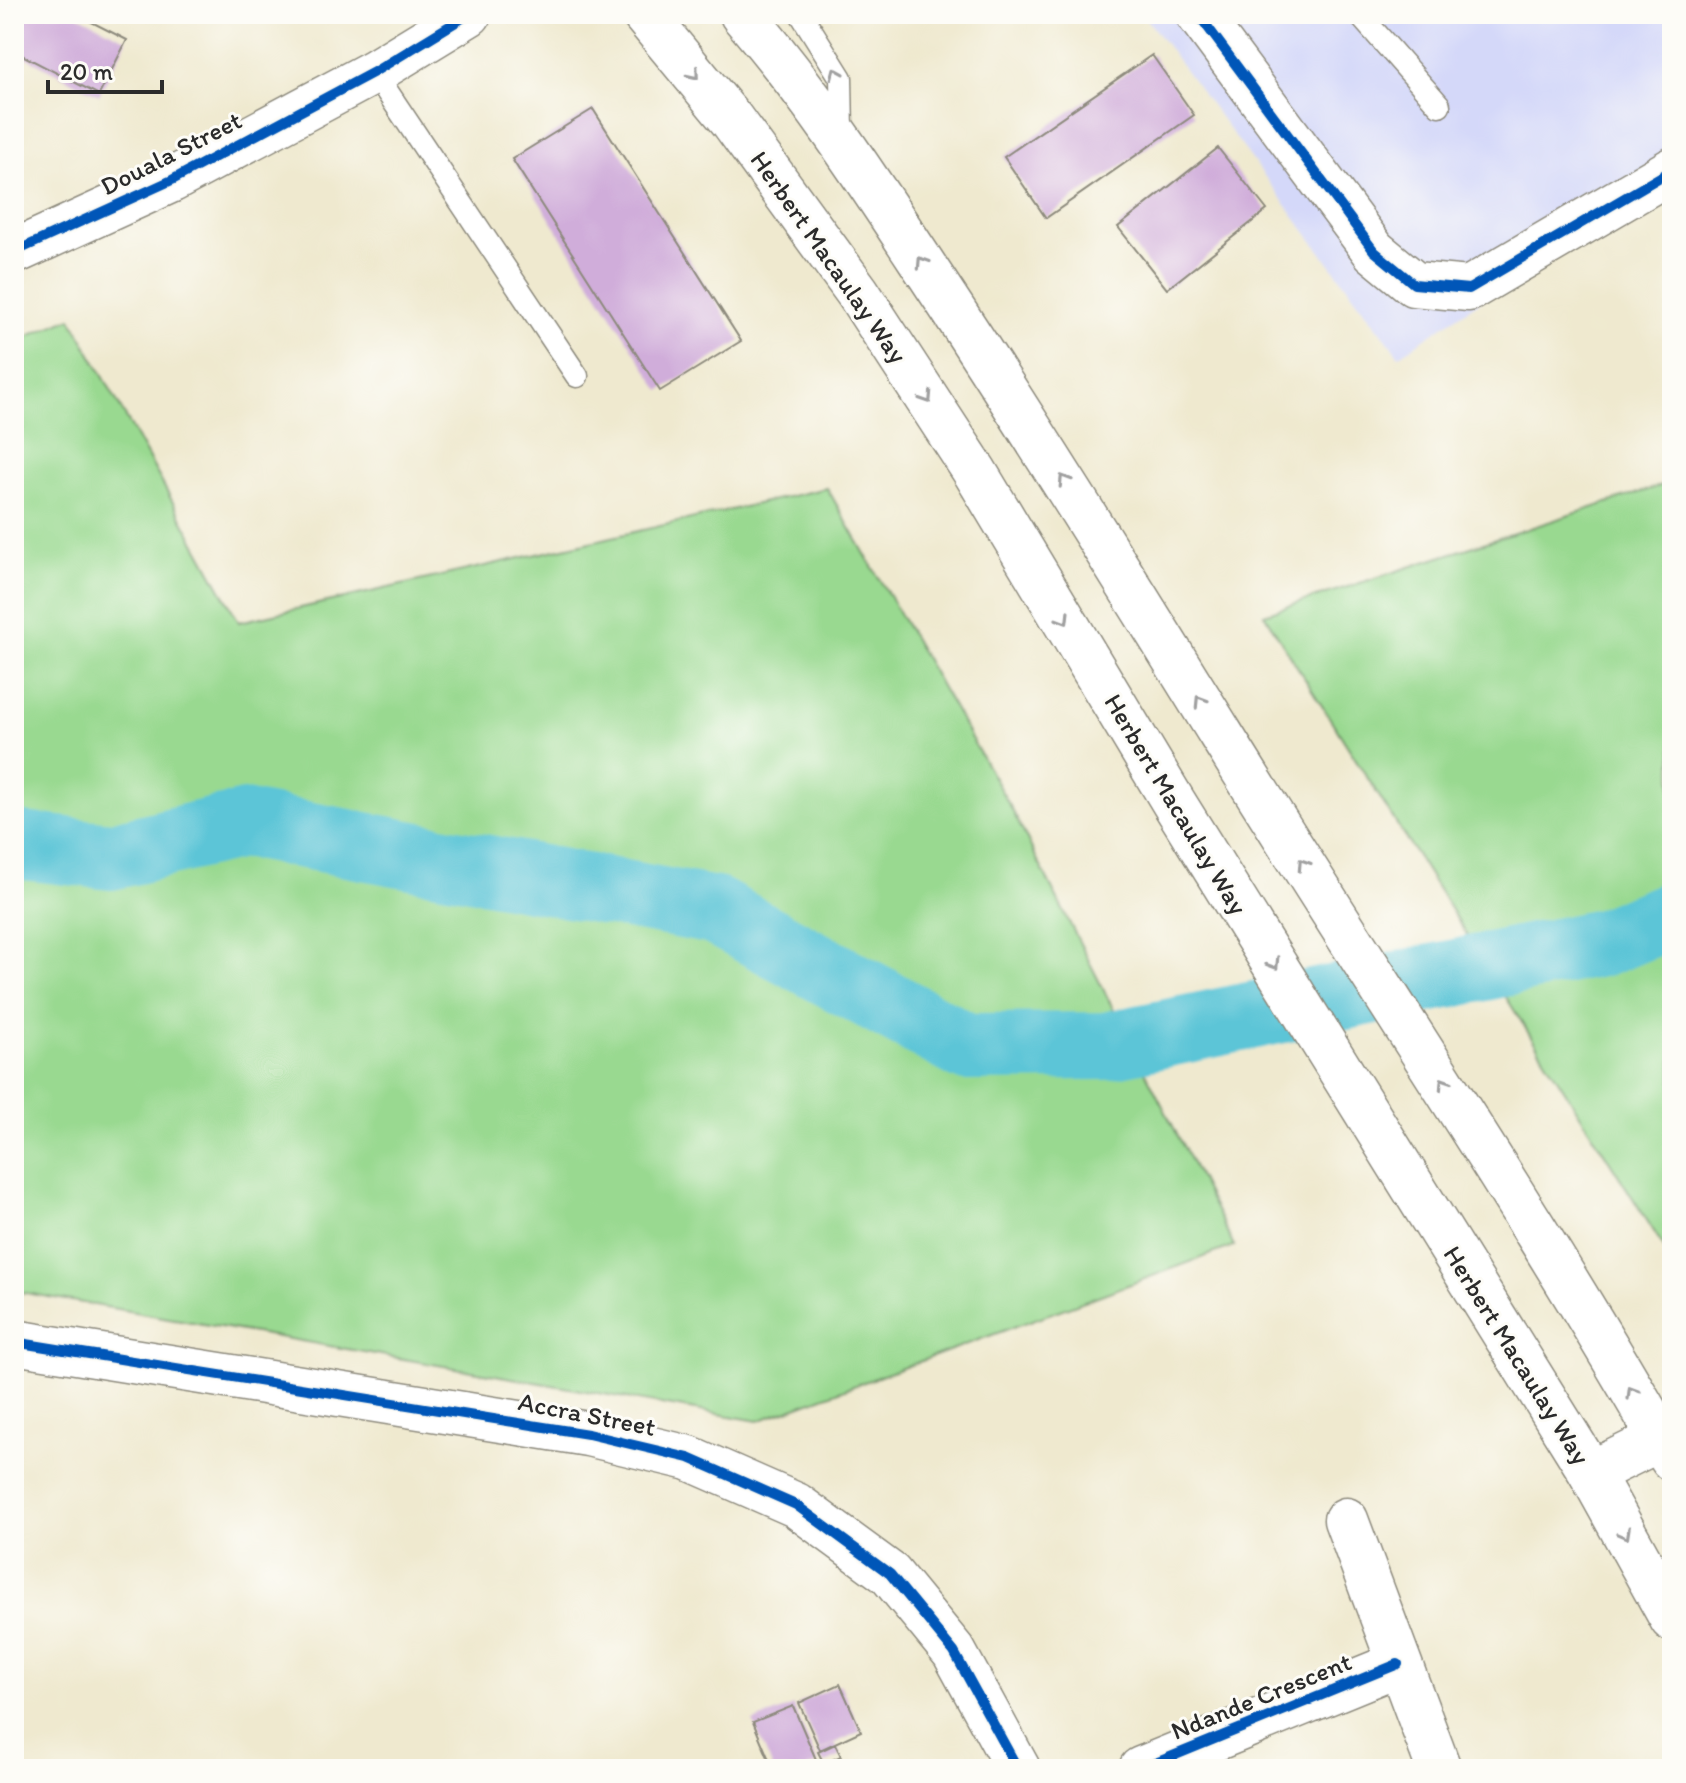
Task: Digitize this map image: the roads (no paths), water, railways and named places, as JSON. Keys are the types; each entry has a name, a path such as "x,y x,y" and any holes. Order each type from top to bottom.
{"main road":[{"name":"Douala Street","path":"17,244 172,180 374,72 469,14"},
{"name":"Herbert Macaulay Way","path":"644,14 731,119 858,293 975,472 1174,803 1591,1473 1672,1619"},
{"path":"742,14 783,62 842,141 1039,440 1668,1443 1591,1473"},
{"path":"1198,14 1374,251 1414,284 1469,289 1672,170"},
{"name":"Accra Street","path":"14,1342 588,1434 689,1458 796,1505 890,1574 954,1652 1018,1769"},
{"path":"1346,1520 1439,1769"},
{"name":"Ndande Crescent","path":"1141,1769 1398,1664"}],"lane":[{"path":"801,14 841,78 842,141"},
{"path":"1359,14 1439,105"},
{"path":"374,72 577,376"}],"waterway":[{"path":"14,845 111,856 245,824 715,911 966,1047 1105,1046 1605,942 1672,914"}]}
